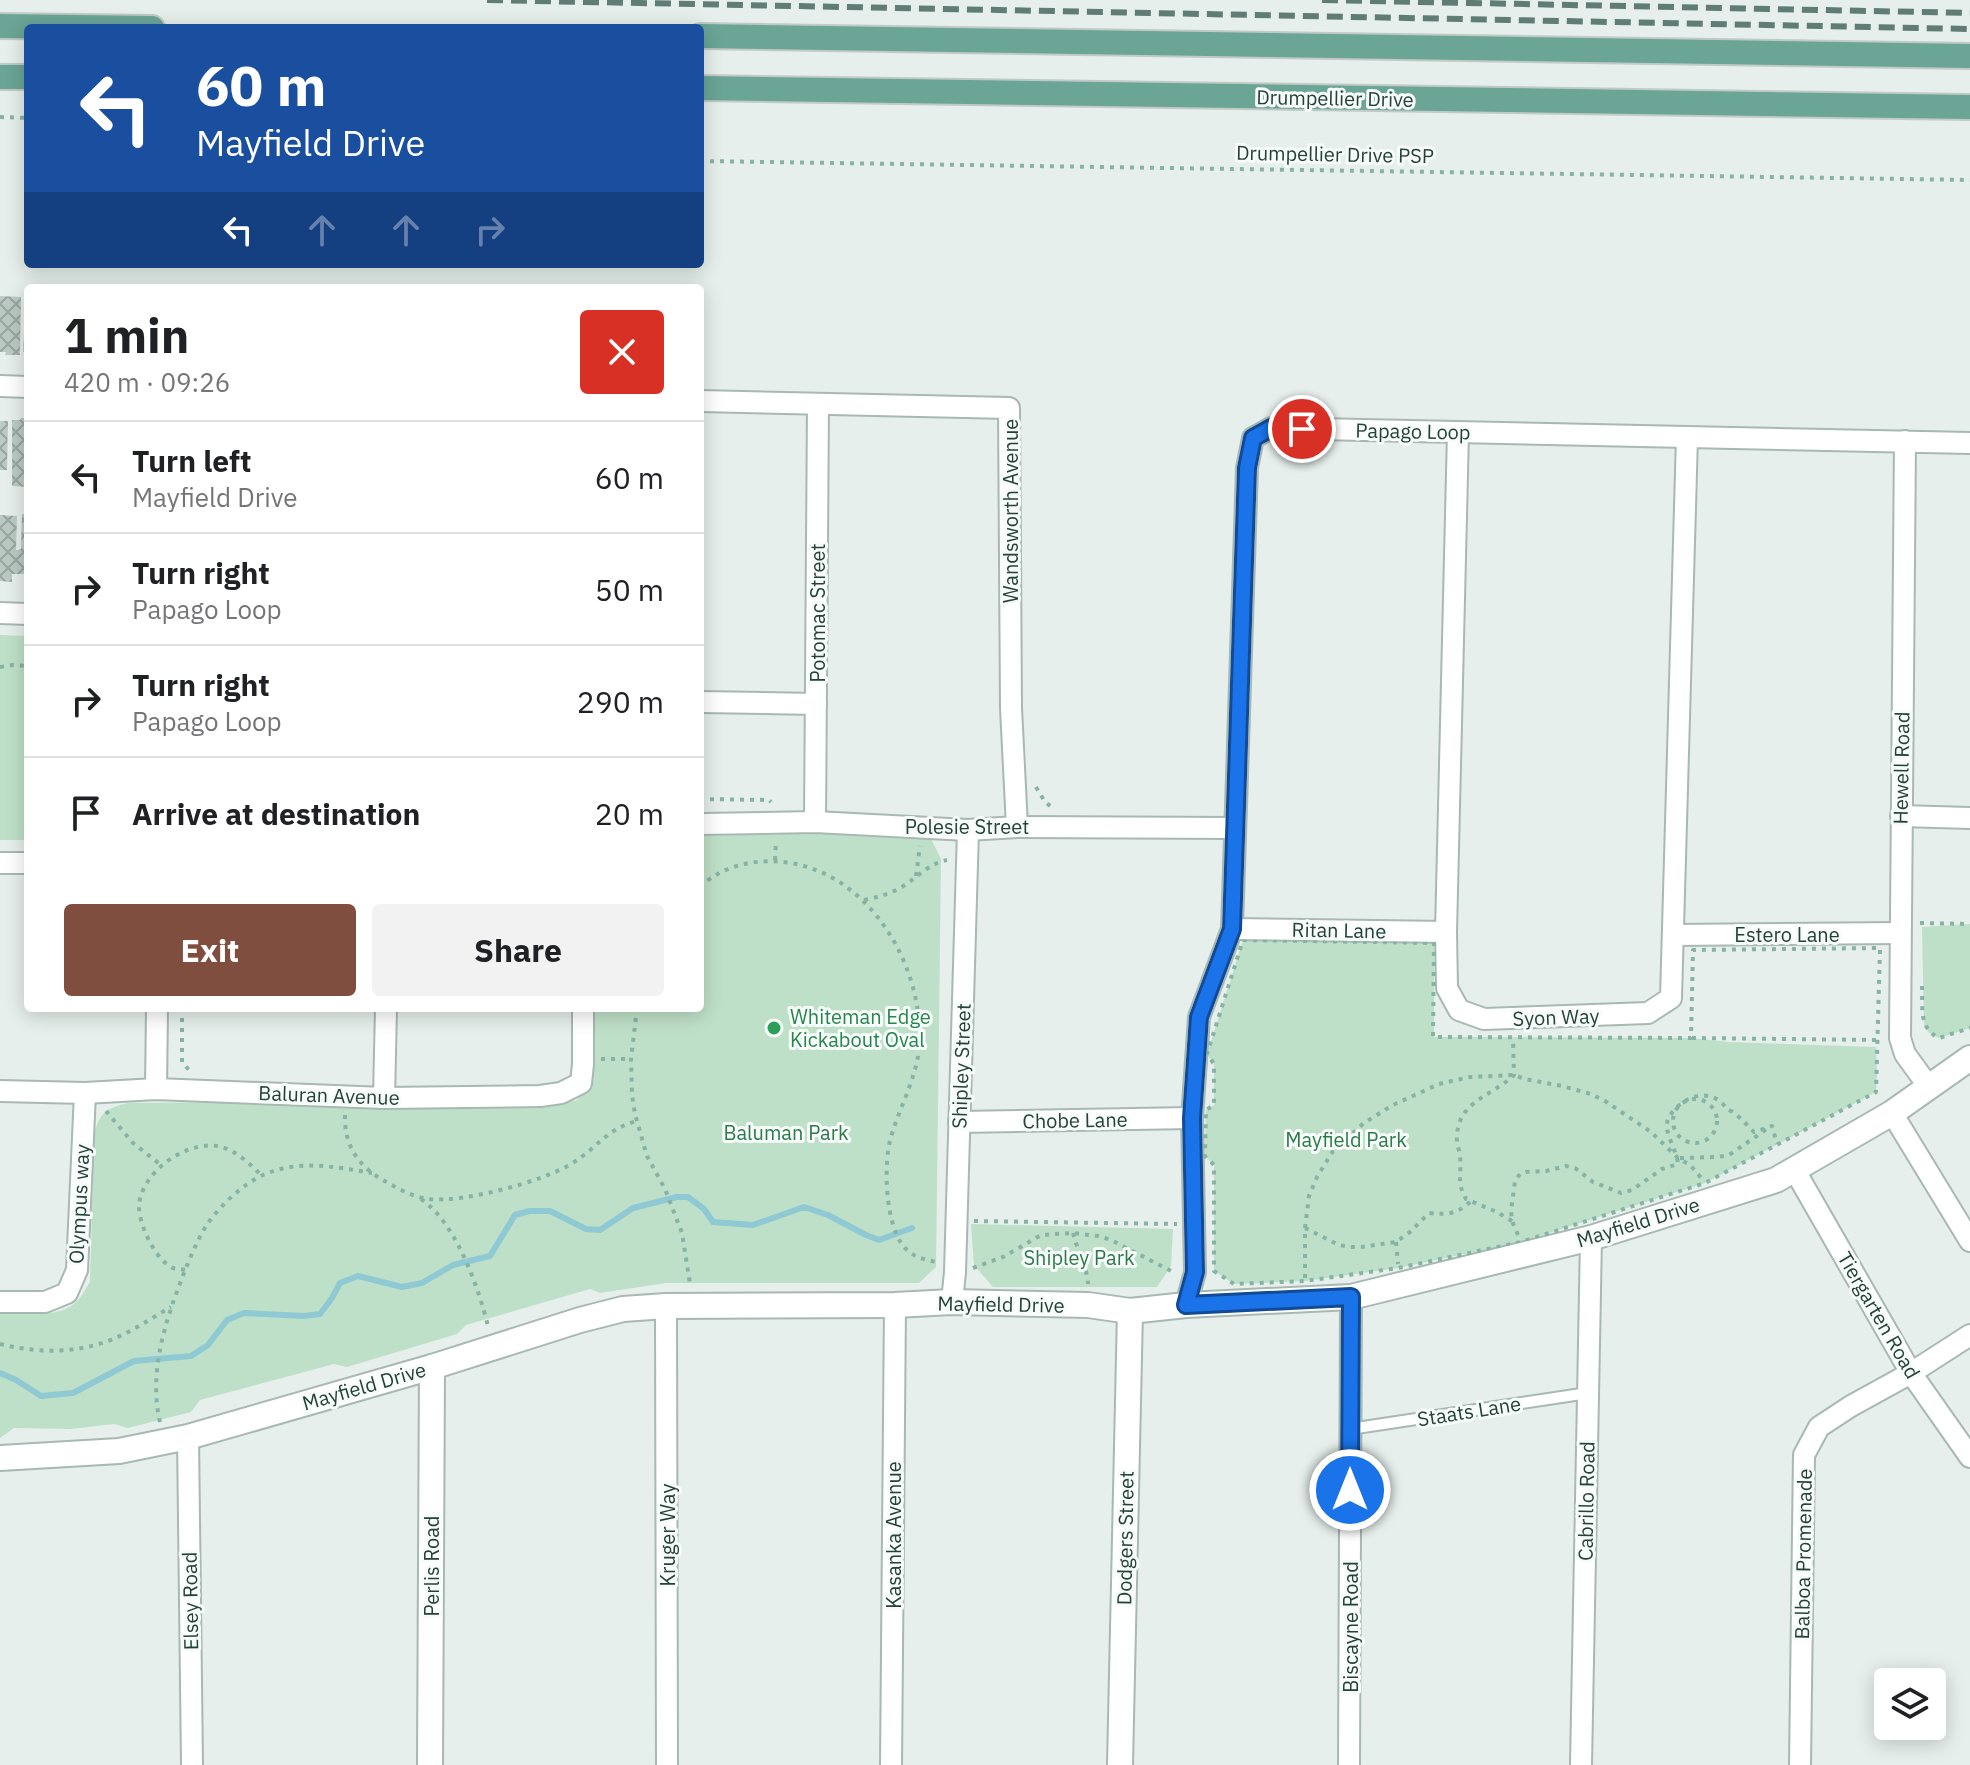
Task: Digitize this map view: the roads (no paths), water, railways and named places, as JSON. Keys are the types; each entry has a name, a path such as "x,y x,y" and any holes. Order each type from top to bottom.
{"main road":[{"path":"0,26 24,26"},
{"path":"704,36 1970,56"},
{"path":"0,77 24,77"},
{"name":"Drumpellier Drive","path":"704,88 1970,107"}],"street":[{"path":"0,386 24,387"},
{"name":"Wandsworth Avenue","path":"704,401 1009,408 1011,708 1017,827"},
{"name":"Potomac Street","path":"815,822 818,404"},
{"name":"Papago Loop","path":"1186,1305 1191,1271 1192,1118 1199,1017 1232,929 1247,468 1253,438 1271,428 1970,443"},
{"name":"Syon Way","path":"1458,432 1447,988 1459,1010 1484,1019 1648,1013 1671,998 1687,437"},
{"name":"Hewell Road","path":"1905,441 1900,1038 1905,1054 1929,1087"},
{"path":"0,613 24,614"},
{"path":"704,702 816,704"},
{"path":"1901,816 1970,818"},
{"name":"Polesie Street","path":"704,824 815,822 968,830 1017,827 1235,828"},
{"name":"Shipley Street","path":"952,1302 968,830"},
{"path":"0,863 24,863"},
{"name":"Ritan Lane","path":"1232,929 1446,932"},
{"name":"Estero Lane","path":"1673,935 1900,933"},
{"path":"156,1089 157,1012"},
{"path":"384,1098 386,1012"},
{"name":"Baluran Avenue","path":"0,1091 85,1093 156,1089 384,1098 540,1096 561,1093 581,1083 583,1012"},
{"name":"Mayfield Drive","path":"0,1458 119,1451 188,1437 623,1309 952,1302 1088,1305 1130,1311 1186,1305 1351,1297 1591,1238 1776,1180 1892,1113 1970,1058"},
{"name":"Olympus way","path":"0,1302 45,1302 67,1293 77,1270 85,1093"},
{"path":"1892,1113 1970,1241"},
{"name":"Chobe Lane","path":"959,1122 1192,1118"},
{"name":"Tiergarten Road","path":"1794,1169 1911,1373 1970,1457"},
{"name":"Cabrillo Road","path":"1581,1765 1591,1238"},
{"name":"Biscayne Road","path":"1349,1765 1351,1297"},
{"name":"Kasanka Avenue","path":"891,1765 895,1305"},
{"name":"Kruger Way","path":"666,1306 667,1765"},
{"name":"Dodgers Street","path":"1120,1765 1130,1311"},
{"name":"Balboa Promenade","path":"1800,1765 1804,1455 1819,1427 1970,1335"},
{"name":"Perlis Road","path":"430,1765 432,1367"},
{"name":"Elsey Road","path":"188,1437 192,1765"}],"lane":[{"name":"Staats Lane","path":"1350,1429 1588,1393"}],"waterway":[{"path":"0,1373 41,1396 73,1393 134,1361 191,1356 208,1345 227,1320 244,1313 320,1314 340,1283 358,1276 402,1287 422,1283 453,1265 490,1256 515,1215 529,1211 550,1211 586,1229 600,1230 633,1208 688,1197 704,1209 713,1222 753,1225 804,1207 879,1240 912,1228"}],"railway":[{"path":"487,0 1970,29"},
{"path":"1322,0 1970,13"}],"place":[{"name":"Whiteman Edge Kickabout Oval","path":"774,1028"}],"park label":[{"name":"Baluman Park","path":"786,1132"},
{"name":"Mayfield Park","path":"1346,1139"},
{"name":"Shipley Park","path":"1079,1257"}]}
